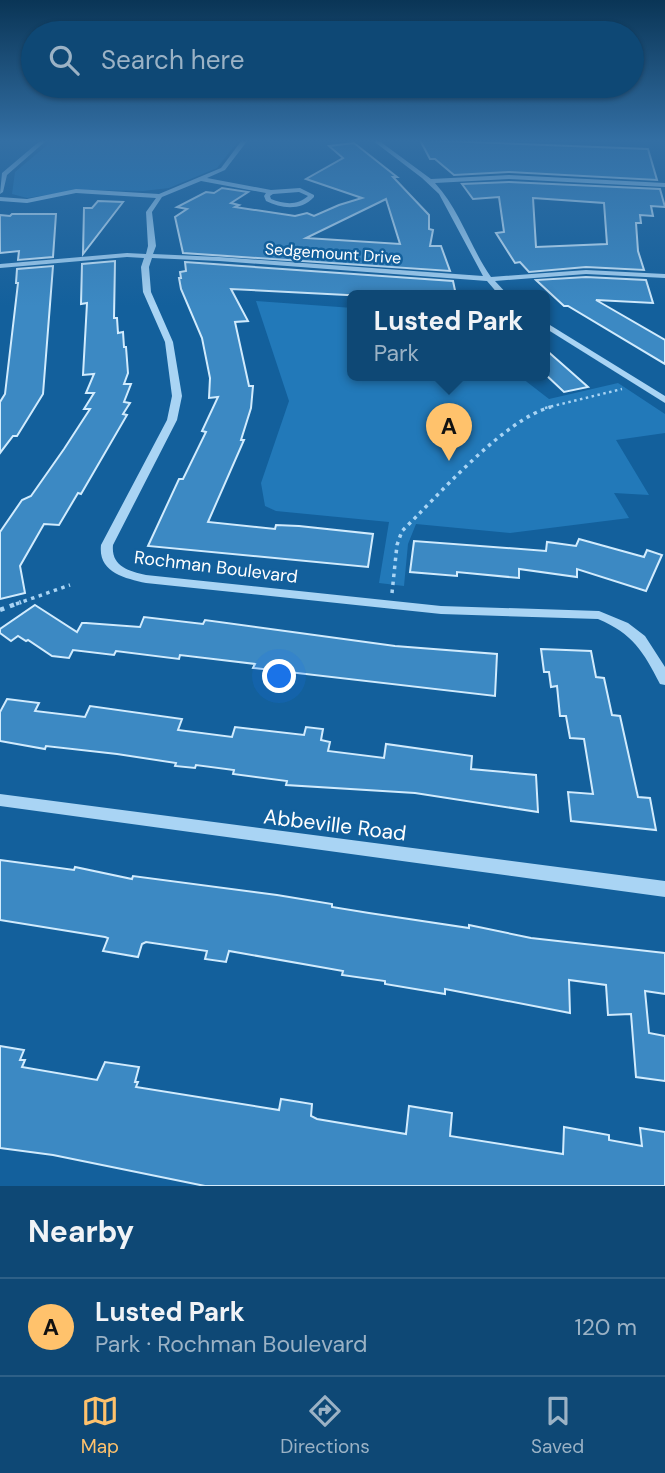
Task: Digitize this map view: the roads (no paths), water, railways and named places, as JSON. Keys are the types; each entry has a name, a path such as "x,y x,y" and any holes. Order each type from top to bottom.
{"street":[{"path":"0,199 27,201 55,195"},
{"path":"149,195 160,196"},
{"path":"268,195 268,200 283,205 304,203 311,195"},
{"path":"442,195 490,279 500,290"},
{"name":"Rochman Boulevard","path":"160,196 149,212 152,246 145,267 147,292 169,342 177,403 172,420 107,545 106,555 110,565 121,572 146,579 509,614 599,615 623,624 641,637 665,680"},
{"name":"Sedgemount Drive","path":"0,266 127,255 258,261 490,279 586,272 665,276"},
{"path":"550,327 663,397"},
{"name":"Abbeville Road","path":"0,800 665,889"}],"place":[{"name":"Lusted Park","path":"449,461"}]}
